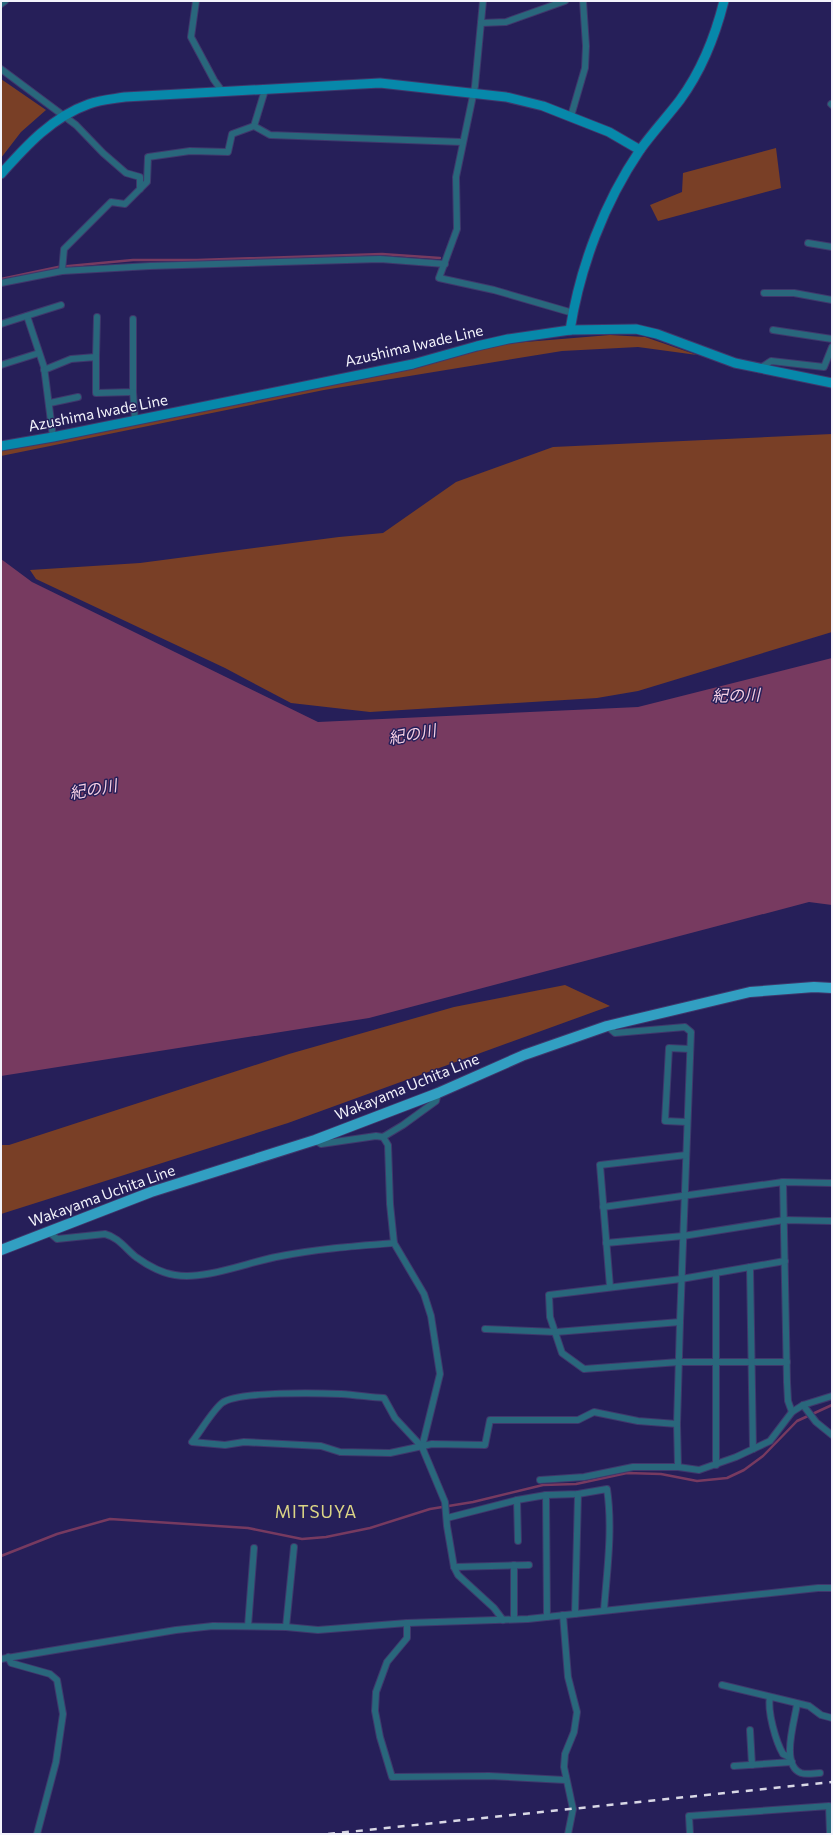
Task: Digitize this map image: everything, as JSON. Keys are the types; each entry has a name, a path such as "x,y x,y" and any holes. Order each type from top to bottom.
{"main road":[{"name":"Wakayama Uchita Line","path":"1,1250 151,1192 315,1140 438,1093 524,1055 607,1026 750,992 808,987 832,988"}],"street":[{"path":"1,4 5,1"},
{"path":"196,1 192,37 214,80 222,91"},
{"path":"483,1 473,94 456,177 457,230 439,278 494,290 573,313"},
{"path":"481,23 506,22 564,1"},
{"path":"571,116 585,68 586,46 582,1"},
{"path":"570,330 573,313 593,242 608,205 640,150 680,100 702,66 718,27 724,1"},
{"path":"1,69 76,125 103,153 126,173 140,177 140,189"},
{"path":"1,174 33,138 64,116 90,103 125,97 380,83 506,97 543,106 609,132 640,150"},
{"path":"254,126 265,90"},
{"path":"62,271 64,249 111,202 125,204 147,182 148,157 190,151 228,152 232,134 254,126 270,135 462,142"},
{"path":"808,243 832,247"},
{"path":"1,284 15,279 62,271 150,266 380,259 445,264"},
{"path":"764,293 794,293 832,300"},
{"path":"1,324 61,305"},
{"path":"27,316 44,370 50,403 53,437"},
{"path":"97,317 96,393 133,392"},
{"path":"133,319 133,392 135,420"},
{"name":"Azushima Iwade Line","path":"1,446 53,437 413,364 508,339 570,330 636,329 657,334 735,363 832,383"},
{"path":"773,330 832,339"},
{"path":"759,369 771,361 824,367 832,346"},
{"path":"1,365 39,353"},
{"path":"44,370 71,359 96,357"},
{"path":"50,403 78,397"},
{"path":"607,1026 615,1033 685,1027 691,1032 681,1279 677,1424 678,1467"},
{"path":"687,1122 665,1121 669,1048 690,1049"},
{"path":"315,1140 321,1144 376,1136 383,1137 403,1125 436,1101 438,1093"},
{"path":"383,1137 388,1145 390,1204 394,1243 424,1294 431,1316 440,1374 422,1447"},
{"path":"610,1287 600,1165 686,1155"},
{"path":"603,1207 783,1182 832,1183"},
{"path":"783,1182 786,1362 788,1401 792,1412"},
{"path":"606,1243 683,1236 784,1220 832,1221"},
{"path":"49,1232 57,1239 105,1234 112,1236 136,1257 153,1267 176,1275 212,1273 276,1257 313,1251 394,1243"},
{"path":"785,1261 681,1279 548,1296 550,1317 562,1353 584,1369 679,1362 786,1362"},
{"path":"750,1267 753,1449"},
{"path":"716,1273 716,1465"},
{"path":"485,1329 556,1332 680,1322"},
{"path":"503,1620 494,1608 458,1576 454,1567 445,1502 422,1447 395,1418 384,1398 342,1394 247,1396 229,1399 222,1403 192,1442 225,1446 244,1442 321,1446 340,1452 390,1453 422,1447 432,1444 485,1445 490,1420 578,1420 594,1412 638,1421 677,1424"},
{"path":"540,1480 584,1476 633,1467 678,1467 699,1470 716,1465 770,1441 792,1412 832,1396"},
{"path":"804,1407 816,1422 832,1435"},
{"path":"447,1515 546,1495 578,1494 607,1489 609,1503 604,1610"},
{"path":"575,1614 578,1494"},
{"path":"546,1495 547,1617"},
{"path":"517,1500 518,1541"},
{"path":"286,1627 294,1547"},
{"path":"248,1626 254,1548"},
{"path":"454,1567 529,1565"},
{"path":"514,1566 514,1619"},
{"path":"1,1659 176,1630 213,1626 286,1627 318,1630 407,1623 503,1620 547,1617 818,1588 832,1588"},
{"path":"563,1615 568,1677 577,1712 574,1732 565,1754 565,1780 573,1810 568,1834"},
{"path":"407,1623 407,1638 387,1662 376,1692 375,1711 380,1737 392,1777 489,1776 565,1780"},
{"path":"8,1657 11,1663 50,1674 57,1680 63,1714 56,1762 36,1834"},
{"path":"722,1686 811,1707 821,1715 832,1718"},
{"path":"770,1697 769,1703 776,1738 784,1754 790,1759 796,1769 803,1773 820,1772"},
{"path":"790,1759 798,1704"},
{"path":"750,1730 752,1764"},
{"path":"734,1766 790,1759"},
{"path":"690,1834 689,1816 829,1806 830,1834"}],"shaded area":[{"path":"1,79 46,110 21,132 1,158"},
{"path":"776,148 781,188 658,221 650,205 682,192 683,173"},
{"path":"610,335 645,337 697,355 638,347 562,351 324,390 1,456 1,451 138,423 483,348 513,343"},
{"path":"832,434 832,632 638,691 597,698 370,712 291,703 225,668 36,579 30,570 140,563 339,537 383,533 456,482 553,447"},
{"path":"565,985 610,1006 288,1123 1,1214 1,1145 9,1145 289,1054 454,1007"}],"water":[{"name":"紀の川","path":"1,559 32,582 318,722 638,707 832,658 832,905 809,902 369,1018 1,1076"}],"waterway":[{"path":"1,279 58,267 133,260 197,260 382,254 440,258"},
{"path":"1,1556 57,1534 110,1519 248,1528 302,1539 326,1537 370,1528 430,1509 473,1502 543,1485 576,1484 627,1473 661,1474 697,1481 727,1478 744,1470 763,1456 797,1421 832,1405"}],"railway":[{"path":"328,1834 832,1782"}],"district":[{"name":"MITSUYA","path":"316,1512"}]}
